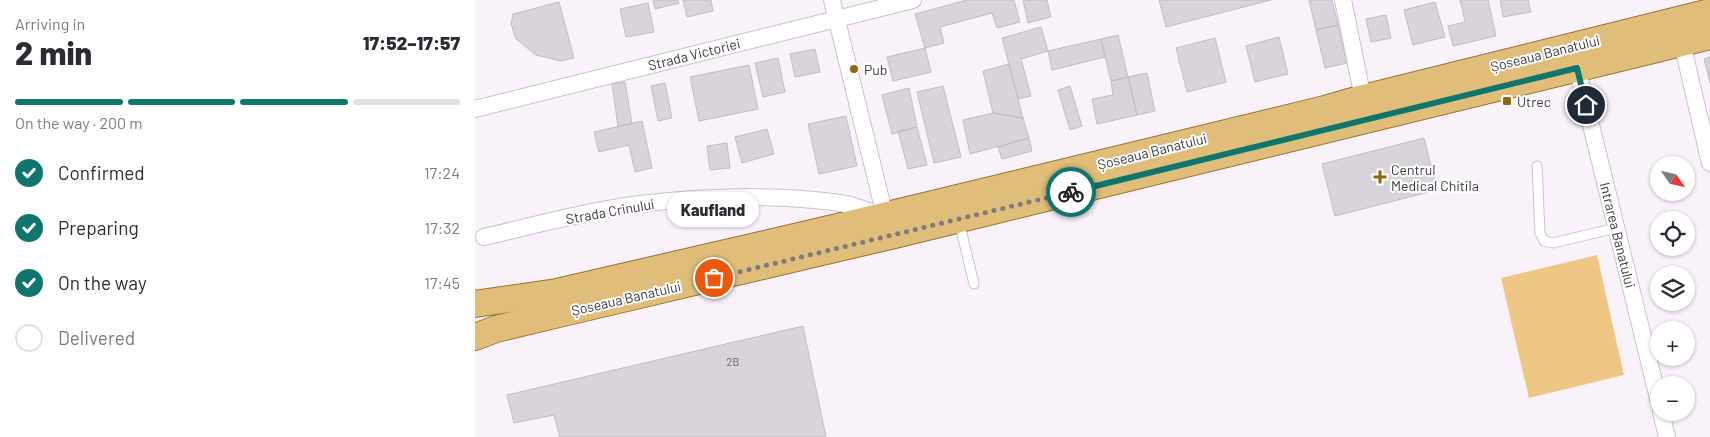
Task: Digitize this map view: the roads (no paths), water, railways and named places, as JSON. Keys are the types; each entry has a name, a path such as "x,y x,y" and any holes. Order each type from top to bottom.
{"main road":[{"name":"Șoseaua Banatului","path":"475,337 496,329 544,318 1363,98 1710,12"},
{"name":"Șoseaua Banatului","path":"475,304 557,292 887,226 959,219 1710,36"}],"street":[{"path":"833,0 887,226"},
{"name":"Strada Victoriei","path":"475,108 913,0"},
{"path":"1343,0 1363,98"},
{"path":"1681,43 1710,163"},
{"name":"Intrarea Banatului","path":"1577,68 1653,376"},
{"name":"Strada Crinului","path":"484,237 640,204 722,198 787,199 842,204 887,226"},
{"path":"1662,421 1664,436"}],"lane":[{"path":"1537,166 1539,233 1544,241 1553,243 1616,228"},
{"path":"959,219 974,284"}],"place":[{"name":"Pub","path":"854,69"},
{"name":"Utrec","path":"1507,101"},
{"name":"Centrul Medical Chitila","path":"1380,177"},
{"name":"Kaufland","path":"714,278"}]}
